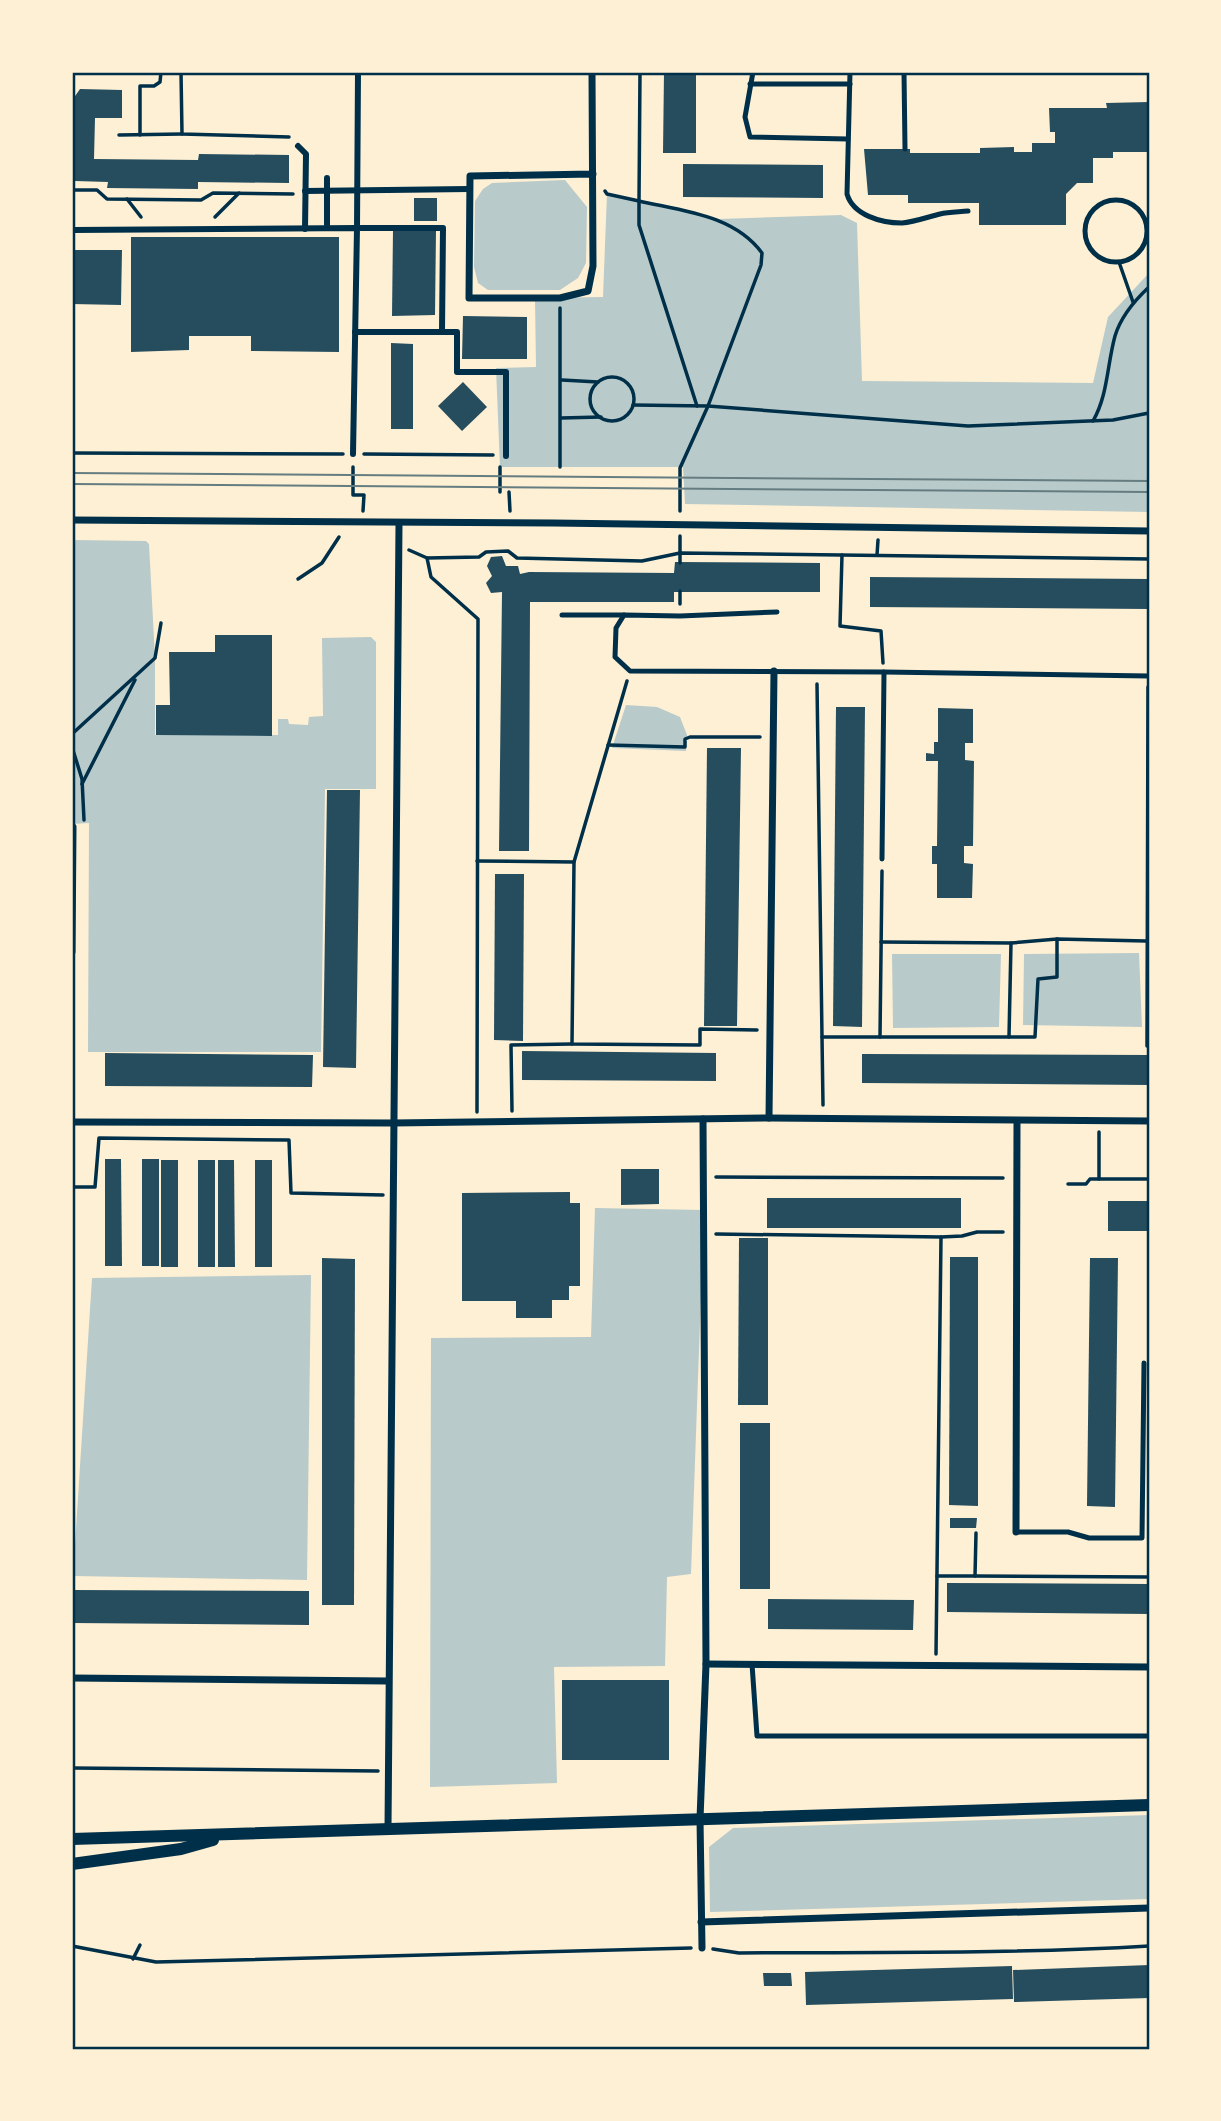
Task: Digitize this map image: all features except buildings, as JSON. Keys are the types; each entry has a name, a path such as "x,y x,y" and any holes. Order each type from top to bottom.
{"street":[{"path":"353,454 358,72"},
{"path":"592,72 593,174 593,266 588,291 560,298 469,299 470,176 593,174"},
{"path":"298,146 306,154 305,229"},
{"path":"327,178 327,229"},
{"path":"305,191 470,190"},
{"path":"72,230 443,228 442,332"},
{"path":"355,332 457,332 457,372 506,372 506,456"},
{"path":"72,520 1149,531"},
{"path":"388,1828 399,524"},
{"path":"769,1118 774,671"},
{"path":"72,952 73,827"},
{"path":"72,1122 393,1123 769,1118 1149,1121"},
{"path":"702,1948 700,1819 706,1664 703,1119"},
{"path":"1016,1532 1017,1121"},
{"path":"706,1664 1149,1667"},
{"path":"72,1678 388,1681"},
{"path":"72,1839 1149,1805"},
{"path":"72,1864 181,1849 233,1834"},
{"path":"701,1922 1149,1908"}],"lane":[{"path":"753,72 745,117 750,137 848,139"},
{"path":"850,72 849,203 857,212 902,223 944,213 968,212"},
{"path":"904,72 905,149"},
{"path":"750,85 850,84"},
{"path":"1111,200 1132,204 1140,211 1148,231 1141,250 1134,257 1119,262 1106,261 1091,249 1085,231 1092,211 1111,200"},
{"path":"562,615 680,616 777,612"},
{"path":"624,615 616,628 615,657 630,671 1149,676"},
{"path":"882,859 884,672"},
{"path":"1016,1532 1068,1532 1089,1538 1142,1538 1144,1363"},
{"path":"752,1664 757,1735 1149,1736"}],"path":[{"path":"140,135 140,86 154,86 160,82 161,72"},
{"path":"181,72 182,134"},
{"path":"640,72 639,225 697,405"},
{"path":"118,135 288,136 298,146"},
{"path":"593,174 607,194 719,219 753,242 762,253 761,265 708,406 680,468 681,492"},
{"path":"72,190 97,190 107,199 201,200 212,193 296,194 305,191"},
{"path":"203,229 239,193"},
{"path":"127,199 151,229"},
{"path":"1119,262 1133,302"},
{"path":"1093,421 1102,405 1115,336 1133,302 1149,287"},
{"path":"560,298 560,467"},
{"path":"561,418 601,417 617,420 629,412 634,395 626,382 610,377 598,382 562,380"},
{"path":"598,382 592,389 590,398 594,411 601,417"},
{"path":"633,405 697,405 968,426 1113,420 1149,413"},
{"path":"72,453 506,456 500,467 500,492"},
{"path":"353,454 353,495 364,495 363,523"},
{"path":"509,492 510,523"},
{"path":"298,579 322,563 339,537"},
{"path":"399,550 413,550 426,558 480,557 486,552 508,551 517,558 642,561 680,553 1149,559"},
{"path":"680,553 680,563"},
{"path":"842,555 840,626 881,631 884,672"},
{"path":"426,558 431,577 478,619 477,1122"},
{"path":"72,734 155,658 161,623"},
{"path":"572,1044 574,862 630,671"},
{"path":"817,671 823,1106"},
{"path":"82,784 126,694 139,674"},
{"path":"1149,676 1146,941 1149,1046"},
{"path":"608,745 685,747 685,739 690,737 760,737"},
{"path":"72,747 82,784 84,826 73,827"},
{"path":"880,1037 882,859"},
{"path":"477,861 574,862"},
{"path":"822,1037 1035,1037 1038,979 1057,977 1057,939"},
{"path":"881,942 1011,943 1057,939 1146,941"},
{"path":"1009,1037 1011,943"},
{"path":"512,1111 511,1045 700,1045 700,1029 770,1030"},
{"path":"1099,1179 1100,1121"},
{"path":"72,1187 95,1187 99,1138 289,1140 291,1193 393,1196"},
{"path":"704,1177 1003,1178"},
{"path":"1068,1184 1086,1184 1090,1179 1149,1180"},
{"path":"716,1234 941,1237 1003,1232"},
{"path":"936,1654 941,1237"},
{"path":"975,1576 976,1532"},
{"path":"937,1576 1149,1577"},
{"path":"72,1769 388,1771"},
{"path":"133,1959 140,1945"},
{"path":"72,1947 156,1962 702,1948 739,1953 1081,1950 1149,1946"}],"shaded area":[{"path":"565,180 587,207 586,263 578,278 560,290 488,290 478,283 474,267 475,201 483,189 492,183"},
{"path":"607,194 719,219 841,215 857,223 862,381 1093,383 1108,317 1149,273 1149,512 685,504 683,467 500,467 496,368 536,367 535,298 603,297"},
{"path":"72,540 146,541 149,544 155,658 155,735 278,735 278,719 288,719 289,724 308,725 309,717 323,716 322,638 371,637 376,642 376,789 325,789 321,1052 88,1052 89,823 72,824"},
{"path":"626,705 657,707 680,717 687,735 686,751 612,748"},
{"path":"1139,953 1142,1027 1023,1025 1024,954"},
{"path":"892,954 1001,954 999,1027 893,1028"},
{"path":"595,1208 704,1210 691,1574 667,1577 665,1666 554,1667 557,1783 430,1787 431,1338 591,1337"},
{"path":"311,1275 307,1580 73,1576 92,1278"},
{"path":"1149,1815 1149,1899 710,1912 709,1847 733,1828"}],"tram line":[{"path":"72,473 1149,481"},
{"path":"72,484 1149,492"}]}
